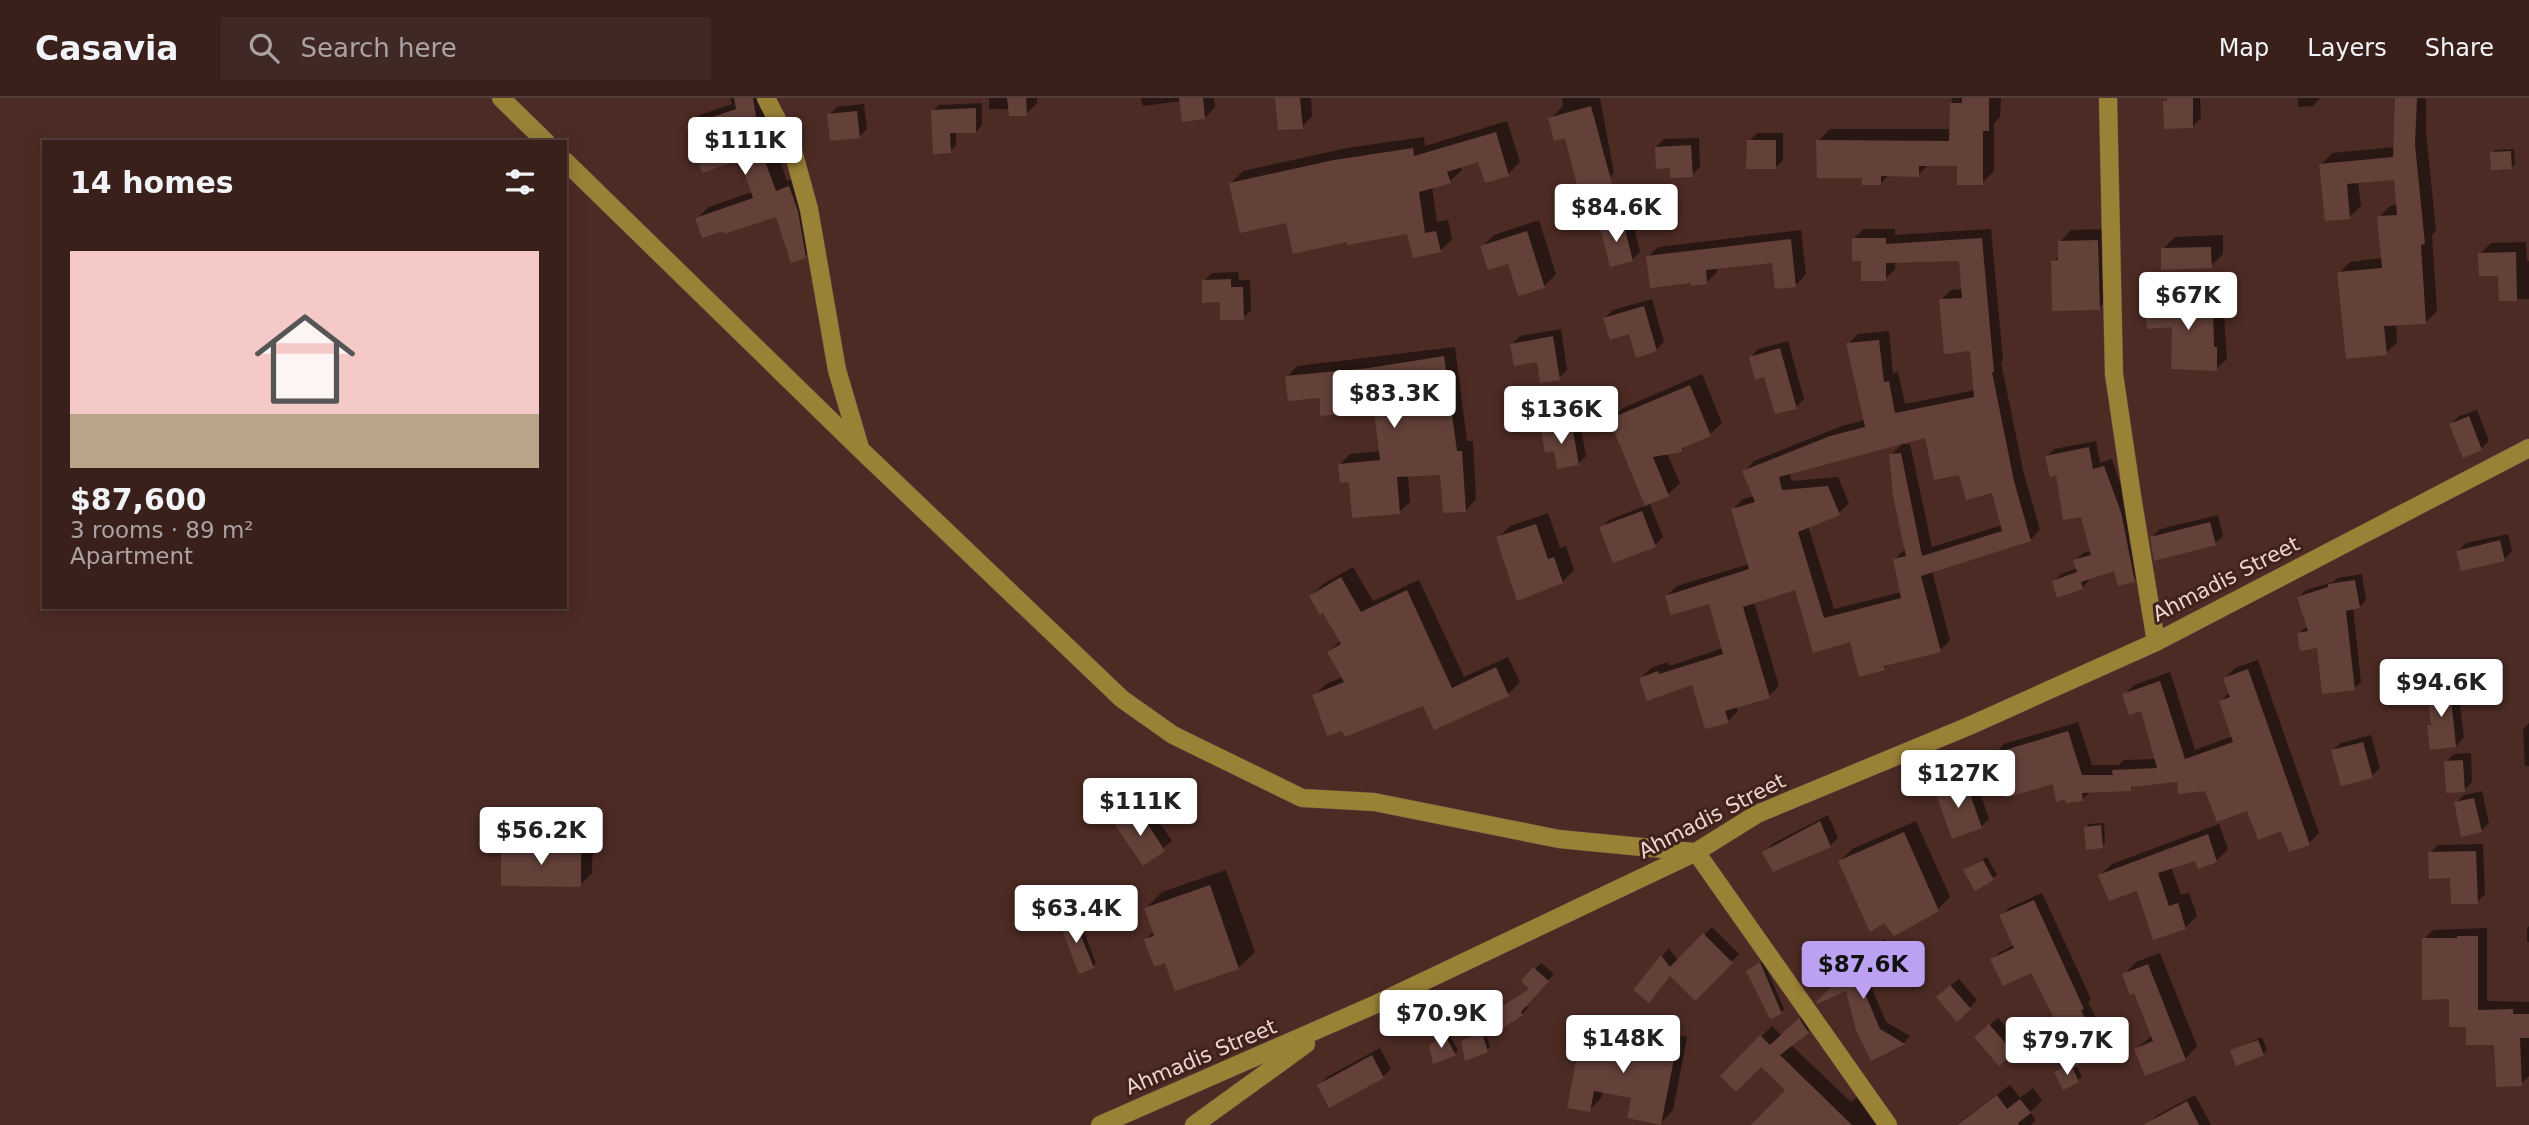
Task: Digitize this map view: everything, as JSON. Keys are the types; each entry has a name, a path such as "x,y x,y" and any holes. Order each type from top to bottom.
{"street":[{"path":"501,98 544,140"},
{"path":"766,98 793,151 809,209 837,370 860,449"},
{"path":"2108,98 2115,374 2156,642"},
{"path":"567,163 860,449 1122,699 1173,735 1301,798 1374,802 1559,839 1696,852 1888,1125"},
{"name":"Ahmadis Street","path":"1100,1125 1334,1024 1696,852 1758,814 1969,726 2156,642 2529,448"},
{"path":"1194,1125 1334,1024"}],"building":[{"path":"734,98 753,98 762,153 776,191 789,186 798,211 806,258 791,263 776,217 724,234 723,231 702,238 695,218 753,198 740,160 702,173 686,126 736,109"},
{"path":"1007,98 1026,98 1027,116 1009,116"},
{"path":"1179,98 1203,98 1205,119 1182,122"},
{"path":"1275,98 1300,98 1303,129 1278,130"},
{"path":"1962,98 1989,98 1989,131 1983,131 1983,185 1957,185 1957,166 1919,166 1919,177 1881,176 1881,185 1862,185 1862,178 1817,178 1816,140 1949,141 1950,103 1962,103"},
{"path":"2167,98 2193,98 2193,128 2164,129 2163,101 2167,101"},
{"path":"2395,98 2417,98 2415,145 2425,244 2421,245 2426,324 2384,326 2387,355 2346,359 2337,272 2382,268 2377,216 2397,215 2394,180 2347,184 2350,219 2325,221 2319,164 2393,157"},
{"path":"1591,106 1612,184 1579,193 1565,138 1554,141 1548,118"},
{"path":"976,108 976,133 950,133 951,153 933,154 931,110"},
{"path":"857,111 860,138 830,141 827,114"},
{"path":"1496,132 1509,176 1485,183 1478,162 1447,172 1451,183 1419,192 1425,233 1436,231 1441,252 1413,258 1407,234 1347,245 1347,242 1293,254 1286,223 1240,233 1229,183 1334,160 1413,148 1414,156"},
{"path":"1747,140 1776,140 1776,169 1746,169"},
{"path":"1691,145 1693,177 1670,178 1670,168 1656,169 1655,147"},
{"path":"2511,151 2512,169 2491,170 2490,152"},
{"path":"1623,222 1633,261 1610,267 1600,227"},
{"path":"1527,231 1545,288 1518,296 1508,264 1488,270 1480,246"},
{"path":"1852,238 1886,238 1886,244 1982,238 1992,372 2014,481 2031,541 1921,576 1941,652 1884,666 1885,670 1859,677 1850,642 1813,653 1795,590 1743,607 1770,698 1725,711 1729,723 1705,729 1692,685 1647,701 1639,678 1723,654 1709,604 1671,615 1665,596 1749,569 1731,509 1755,502 1742,471 1830,436 1865,427 1846,343 1879,340 1884,382 1889,381 1895,413 1974,397 1970,351 1944,354 1939,299 1962,298 1959,261 1886,263 1886,281 1861,281 1861,261 1852,261","holes":["1925,438 1934,480 1959,475 1966,500 1992,493 2002,531 1922,556 1901,453 1889,454 1893,496 1906,556 1893,559 1901,598 1824,618 1798,532 1840,515 1828,486 1782,490 1779,477"]},
{"path":"1791,239 1796,287 1775,289 1772,263 1706,270 1707,284 1691,286 1690,283 1650,288 1646,256"},
{"path":"2098,240 2100,310 2052,311 2051,261 2058,260 2058,241"},
{"path":"2211,247 2212,268 2161,270 2161,248"},
{"path":"2516,252 2517,301 2499,301 2498,276 2479,276 2478,253"},
{"path":"1231,279 1231,287 1243,287 1244,320 1220,320 1220,302 1202,303 1202,280"},
{"path":"2213,297 2217,371 2171,369 2172,327 2147,329 2145,305"},
{"path":"1644,306 1657,351 1636,358 1629,334 1610,340 1603,318"},
{"path":"1553,336 1560,380 1540,383 1537,362 1514,366 1510,344"},
{"path":"1780,348 1797,409 1775,414 1764,377 1755,380 1749,357"},
{"path":"1444,356 1457,451 1462,451 1466,512 1443,513 1440,475 1397,477 1400,514 1352,518 1349,482 1340,483 1338,464 1380,460 1374,410 1320,416 1320,398 1288,401 1285,376 1369,368"},
{"path":"1690,385 1711,436 1682,448 1682,452 1653,457 1669,496 1645,506 1609,419"},
{"path":"2469,416 2482,450 2463,458 2449,424"},
{"path":"1572,425 1579,465 1557,469 1554,451 1545,453 1541,430"},
{"path":"2089,447 2093,469 2104,466 2121,512 2135,582 2118,586 2114,571 2081,582 2083,589 2057,598 2052,581 2077,572 2073,560 2091,555 2081,517 2063,520 2056,475 2050,477 2045,456"},
{"path":"1642,511 1656,547 1613,563 1599,527"},
{"path":"2210,522 2216,545 2154,561 2150,537"},
{"path":"1536,524 1548,559 1554,557 1563,583 1517,601 1496,537"},
{"path":"2500,540 2505,561 2461,571 2456,551"},
{"path":"1341,577 1361,612 1407,590 1452,688 1496,667 1509,696 1434,730 1423,706 1345,737 1342,731 1327,736 1312,695 1344,682 1327,652 1341,644 1323,613 1320,615 1309,596"},
{"path":"2355,580 2360,608 2346,611 2355,690 2322,694 2317,648 2300,651 2297,633 2308,631 2297,597 2328,587 2328,584"},
{"path":"2248,669 2310,845 2289,852 2281,831 2258,840 2247,811 2217,822 2205,791 2178,794 2177,782 2131,787 2131,791 2082,793 2083,801 2066,803 2065,799 2056,802 2053,784 2005,798 1992,754 2068,731 2082,775 2113,775 2112,770 2157,768 2141,711 2129,715 2122,694 2160,681 2185,759 2233,742 2219,701 2230,697 2223,678"},
{"path":"2450,687 2456,747 2430,750 2427,725 2431,725 2427,689"},
{"path":"2363,742 2373,778 2341,786 2331,750"},
{"path":"2463,760 2465,792 2446,793 2444,761"},
{"path":"1950,783 1952,788 1966,783 1982,828 1952,839 1934,788"},
{"path":"2474,798 2482,832 2461,837 2454,802"},
{"path":"1138,809 1165,851 1143,866 1115,825"},
{"path":"1820,821 1831,847 1773,872 1762,852"},
{"path":"2101,825 2103,848 2086,850 2084,827"},
{"path":"1904,832 1939,911 1894,936 1884,923 1870,932 1838,861"},
{"path":"2208,834 2217,862 2198,869 2195,861 2158,873 2169,906 2178,903 2186,929 2153,940 2137,891 2109,901 2098,875"},
{"path":"501,847 581,847 581,887 501,886"},
{"path":"2476,851 2478,904 2451,904 2450,878 2429,879 2428,852"},
{"path":"1983,860 1994,880 1975,891 1963,870"},
{"path":"1210,885 1239,969 1175,991 1165,963 1154,967 1144,939 1154,936 1144,908"},
{"path":"2034,900 2084,1009 2081,1010 2103,1053 2073,1068 2061,1044 2066,1041 2031,973 2003,986 1990,959 2014,948 1999,915"},
{"path":"1073,916 1094,968 1079,974 1059,922"},
{"path":"1703,933 1733,963 1695,1001 1670,976 1649,1003 1633,990 1661,955 1670,967"},
{"path":"2478,936 2478,1010 2513,1009 2513,1014 2529,1014 2529,1038 2520,1038 2522,1086 2496,1087 2494,1045 2466,1045 2466,1027 2449,1027 2449,999 2422,1000 2422,938"},
{"path":"1876,944 1889,971 1861,984 1880,1029 1905,1044 1871,1061 1856,1030 1846,991 1817,1004 1816,1002 1842,976 1837,954 1846,951 1853,966"},
{"path":"1760,962 1782,1014 1770,1019 1746,971"},
{"path":"2148,964 2186,1060 2145,1076 2134,1049 2153,1041 2134,993 2130,995 2122,974"},
{"path":"1533,967 1549,981 1521,1012 1523,1015 1498,1031 1488,1015 1529,989 1521,981"},
{"path":"1950,985 1971,1009 1957,1022 1936,997"},
{"path":"1799,1018 1809,1033 1780,1055 1852,1125 1751,1125 1785,1090 1761,1067 1736,1092 1720,1076 1760,1035 1770,1045"},
{"path":"1989,1024 2014,1053 1999,1066 1974,1037"},
{"path":"1582,1031 1676,1049 1661,1125 1627,1118 1631,1098 1594,1091 1590,1112 1567,1108"},
{"path":"1482,1032 1488,1052 1465,1061 1461,1041"},
{"path":"1445,1036 1456,1055 1433,1064 1429,1045"},
{"path":"2258,1040 2264,1055 2236,1066 2230,1050"},
{"path":"1372,1055 1384,1078 1329,1108 1317,1085"},
{"path":"2071,1064 2079,1082 2063,1090 2054,1072"},
{"path":"1997,1095 2007,1109 2020,1099 2031,1113 2018,1123 2019,1125 1957,1125"},
{"path":"2187,1101 2199,1125 2143,1125"}]}
